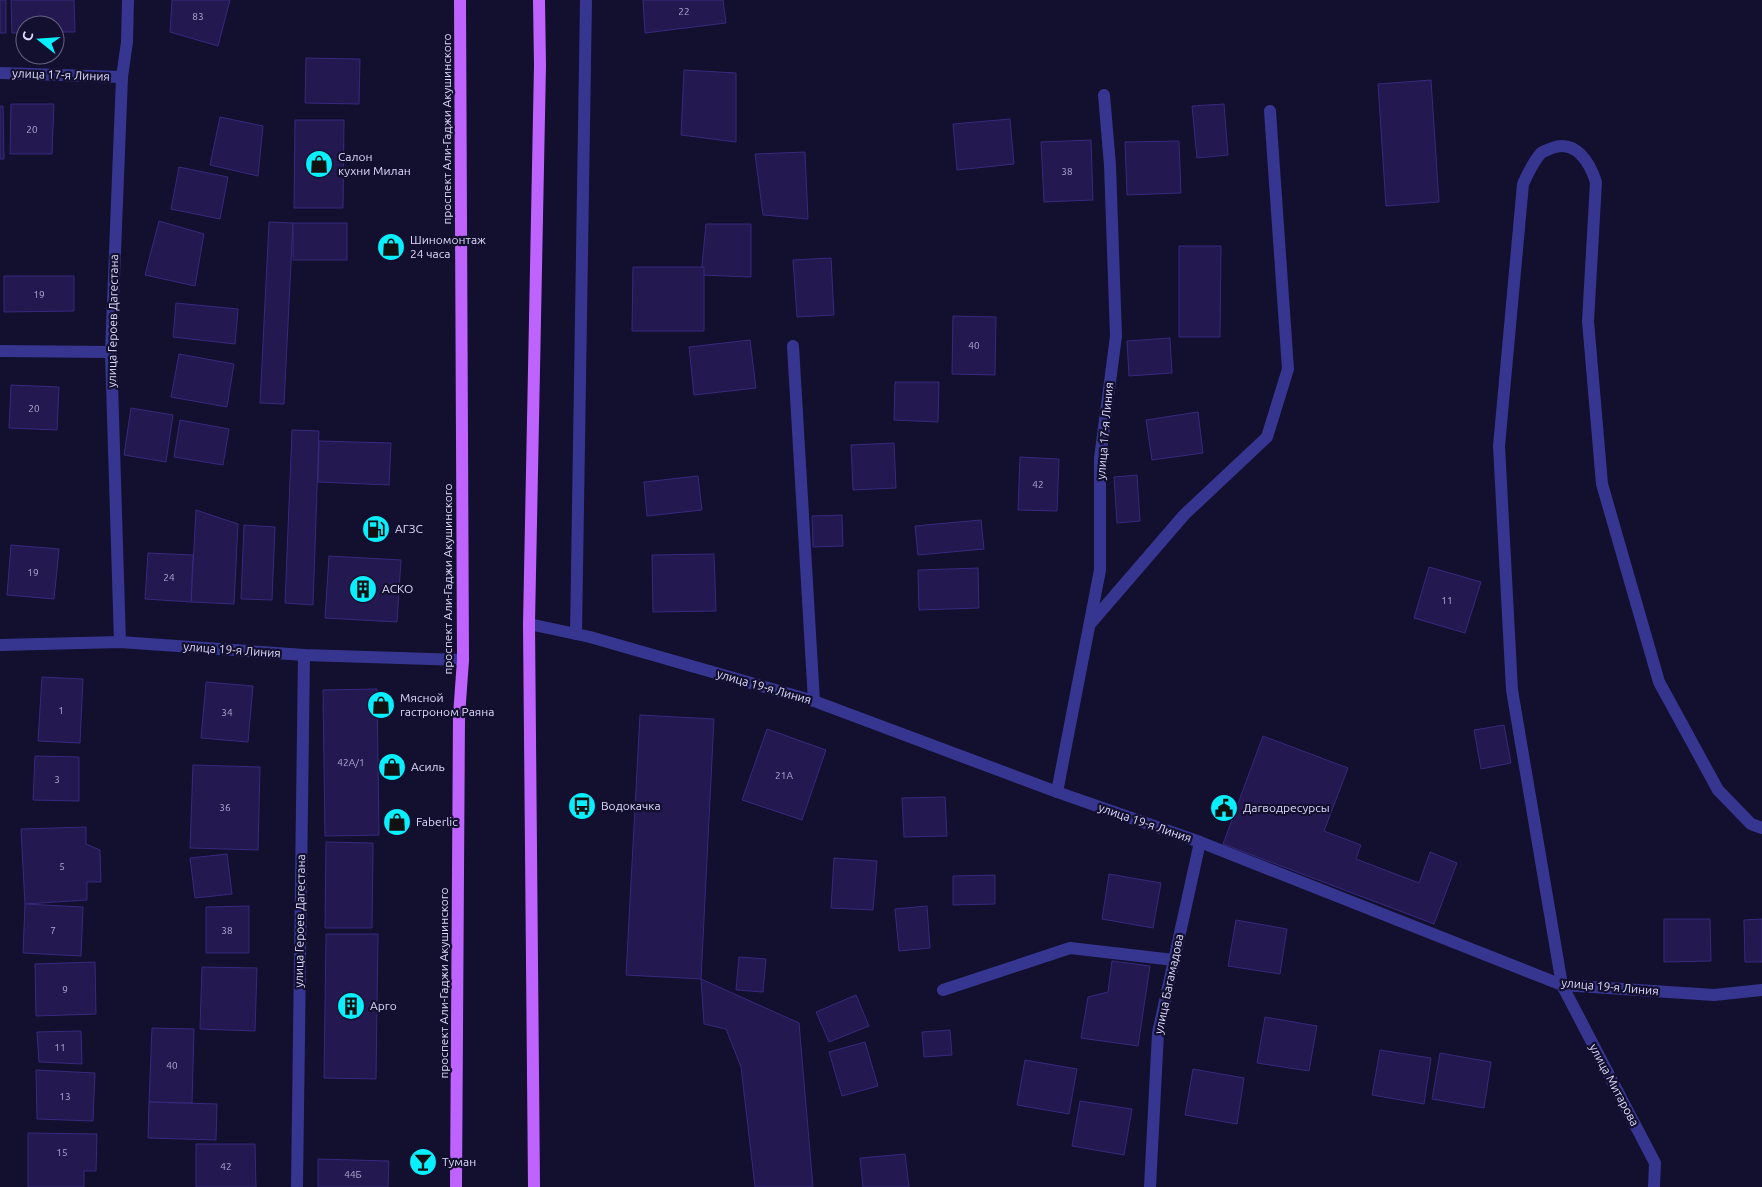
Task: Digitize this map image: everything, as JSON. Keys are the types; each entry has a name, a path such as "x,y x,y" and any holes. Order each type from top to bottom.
{"main road":[{"name":"проспект Али-Гаджи Акушинского","path":"456,1187 459,716 463,660 460,0"},
{"path":"534,1187 529,624 540,75 539,0"}],"street":[{"name":"улица Героев Дагестана","path":"120,642 111,352 122,77 127,42 128,0"},
{"path":"576,634 586,0"},
{"name":"улица 17-я Линия","path":"0,73 122,77"},
{"name":"улица 17-я Линия","path":"1057,792 1100,570 1100,458 1116,336 1110,165 1104,95"},
{"path":"1090,624 1184,515 1267,436 1288,369 1270,112"},
{"name":"улица Митарова","path":"1654,1187 1655,1163 1562,985 1512,690 1499,446 1523,184 1530,167 1542,152 1557,146 1571,147 1584,157 1591,166 1596,182 1588,321 1602,484 1659,682 1718,790 1750,824 1762,828"},
{"path":"793,346 814,701"},
{"path":"0,351 111,352"},
{"name":"улица 19-я Линия","path":"529,624 576,634 814,701 1057,792 1200,842 1562,985 1714,995 1762,990"},
{"name":"улица 19-я Линия","path":"0,645 120,642 304,654 463,660"},
{"name":"улица Героев Дагестана","path":"297,1187 304,654"},
{"name":"улица Багамадова","path":"1150,1187 1158,1033 1200,842"},
{"path":"943,990 1070,948 1174,960"}],"building":[{"path":"0,0 6,0 6,33 0,33"},
{"path":"11,0 74,0 75,32 65,32 65,15 15,15 15,33 12,33"},
{"path":"172,0 230,0 218,46 170,32"},
{"path":"643,0 723,0 726,23 645,33"},
{"path":"306,58 360,59 359,104 305,103"},
{"path":"684,70 736,73 736,142 681,135"},
{"path":"1431,80 1439,202 1386,206 1378,84"},
{"path":"11,104 54,104 52,154 10,154"},
{"path":"1224,104 1228,155 1197,158 1192,106"},
{"path":"0,106 3,106 4,159 0,159"},
{"path":"220,117 263,126 258,176 210,165"},
{"path":"1010,119 1014,164 957,170 953,124"},
{"name":"Салон кухни Милан","path":"295,120 344,120 343,208 294,208"},
{"path":"1091,140 1093,200 1044,202 1041,142"},
{"path":"1179,141 1181,193 1127,195 1125,142"},
{"path":"805,152 808,219 763,215 755,154"},
{"path":"179,167 228,177 220,219 171,209"},
{"path":"159,221 204,234 195,286 145,275"},
{"path":"269,222 293,223 284,404 260,403"},
{"path":"293,223 347,223 347,260 293,260"},
{"path":"706,224 751,224 751,277 701,275"},
{"path":"1179,246 1221,246 1220,337 1179,337"},
{"path":"831,258 834,315 797,317 793,260"},
{"path":"633,267 704,267 704,331 632,331"},
{"path":"4,276 74,276 74,311 4,312"},
{"path":"176,303 238,309 235,344 173,337"},
{"path":"953,316 996,317 995,375 952,374"},
{"path":"1170,338 1172,373 1129,376 1127,341"},
{"path":"750,340 756,388 694,395 689,347"},
{"path":"179,354 234,364 227,407 171,397"},
{"path":"895,382 939,382 938,422 894,420"},
{"path":"11,385 59,387 57,430 9,428"},
{"path":"131,408 173,415 166,462 124,455"},
{"path":"1198,412 1203,453 1152,460 1146,420"},
{"path":"180,420 229,429 223,465 174,457"},
{"path":"292,430 319,431 313,605 285,603"},
{"path":"319,441 391,443 389,485 318,482"},
{"path":"894,443 896,488 853,490 851,445"},
{"path":"1020,457 1059,459 1057,511 1018,510"},
{"path":"1137,475 1140,521 1117,523 1114,477"},
{"path":"698,476 702,510 647,516 644,482"},
{"path":"196,510 238,524 234,604 191,602"},
{"path":"842,515 843,546 813,547 812,516"},
{"path":"981,520 984,549 918,555 915,526"},
{"path":"244,525 275,527 272,600 241,599"},
{"path":"11,545 59,549 54,599 7,595"},
{"path":"148,553 193,555 191,602 145,599"},
{"path":"714,554 716,611 653,612 652,555"},
{"name":"АСКО","path":"329,556 401,560 397,622 325,618"},
{"path":"1429,567 1481,582 1465,633 1414,618"},
{"path":"978,568 979,608 919,610 918,570"},
{"path":"42,677 83,679 80,743 38,741"},
{"path":"206,682 253,686 248,742 201,738"},
{"path":"377,689 379,835 325,836 323,690"},
{"path":"640,715 714,719 701,979 626,975"},
{"path":"1504,725 1511,763 1481,769 1474,730"},
{"path":"767,729 826,750 802,820 742,800"},
{"path":"1263,736 1348,768 1324,831 1361,845 1356,859 1419,883 1430,852 1457,863 1434,924 1223,844"},
{"path":"35,756 79,757 79,801 33,800"},
{"path":"193,765 260,767 258,850 190,848"},
{"path":"945,797 947,836 904,837 902,798"},
{"path":"86,827 86,844 100,850 101,882 87,882 87,900 25,904 21,829"},
{"path":"326,842 373,843 372,928 325,928"},
{"path":"227,854 232,894 195,898 190,858"},
{"path":"834,858 877,861 873,910 831,908"},
{"path":"1109,874 1161,883 1153,928 1102,919"},
{"path":"995,875 995,904 953,905 953,876"},
{"path":"25,904 83,907 81,956 23,953"},
{"path":"249,906 249,953 206,953 206,907"},
{"path":"927,906 930,948 899,951 895,909"},
{"path":"1664,919 1710,919 1711,961 1664,962"},
{"path":"1762,919 1762,962 1745,962 1744,920"},
{"path":"1236,920 1287,929 1280,974 1228,966"},
{"name":"Арго","path":"326,934 378,934 376,1079 324,1078"},
{"path":"739,957 766,959 763,992 736,990"},
{"path":"1112,961 1150,966 1138,1046 1081,1038 1088,997 1108,992"},
{"path":"95,962 96,1014 36,1016 35,964"},
{"path":"202,967 257,968 255,1031 200,1029"},
{"path":"701,979 799,1023 813,1187 755,1187 741,1067 726,1029 704,1024"},
{"path":"856,995 869,1026 829,1042 816,1012"},
{"path":"1265,1017 1317,1026 1309,1071 1257,1063"},
{"path":"152,1028 194,1029 192,1103 149,1102"},
{"path":"950,1030 952,1055 924,1057 922,1032"},
{"path":"81,1031 82,1064 39,1062 37,1032"},
{"path":"865,1042 878,1086 842,1096 829,1052"},
{"path":"1380,1050 1431,1058 1424,1104 1372,1095"},
{"path":"1440,1053 1491,1062 1484,1108 1432,1099"},
{"path":"1025,1060 1077,1069 1069,1114 1017,1105"},
{"path":"1193,1069 1244,1078 1237,1124 1185,1115"},
{"path":"36,1070 95,1073 93,1121 37,1119"},
{"path":"1080,1101 1132,1109 1124,1155 1072,1146"},
{"path":"149,1102 217,1104 216,1140 148,1138"},
{"path":"28,1133 97,1134 96,1171 84,1171 84,1187 28,1187"},
{"path":"196,1144 255,1144 256,1187 196,1187"},
{"path":"905,1154 909,1187 863,1187 860,1158"},
{"path":"318,1159 389,1161 388,1187 318,1187"}],"place":[{"name":"Салон кухни Милан","path":"319,164"},
{"name":"Шиномонтаж 24 часа","path":"391,247"},
{"name":"АГЗС","path":"376,529"},
{"name":"АСКО","path":"363,589"},
{"name":"Мясной гастроном Раяна","path":"381,705"},
{"name":"Асиль","path":"392,767"},
{"name":"Водокачка","path":"582,806"},
{"name":"Дагводресурсы","path":"1224,808"},
{"name":"Faberlic","path":"397,822"},
{"name":"Арго","path":"351,1006"},
{"name":"Туман","path":"423,1162"}]}
